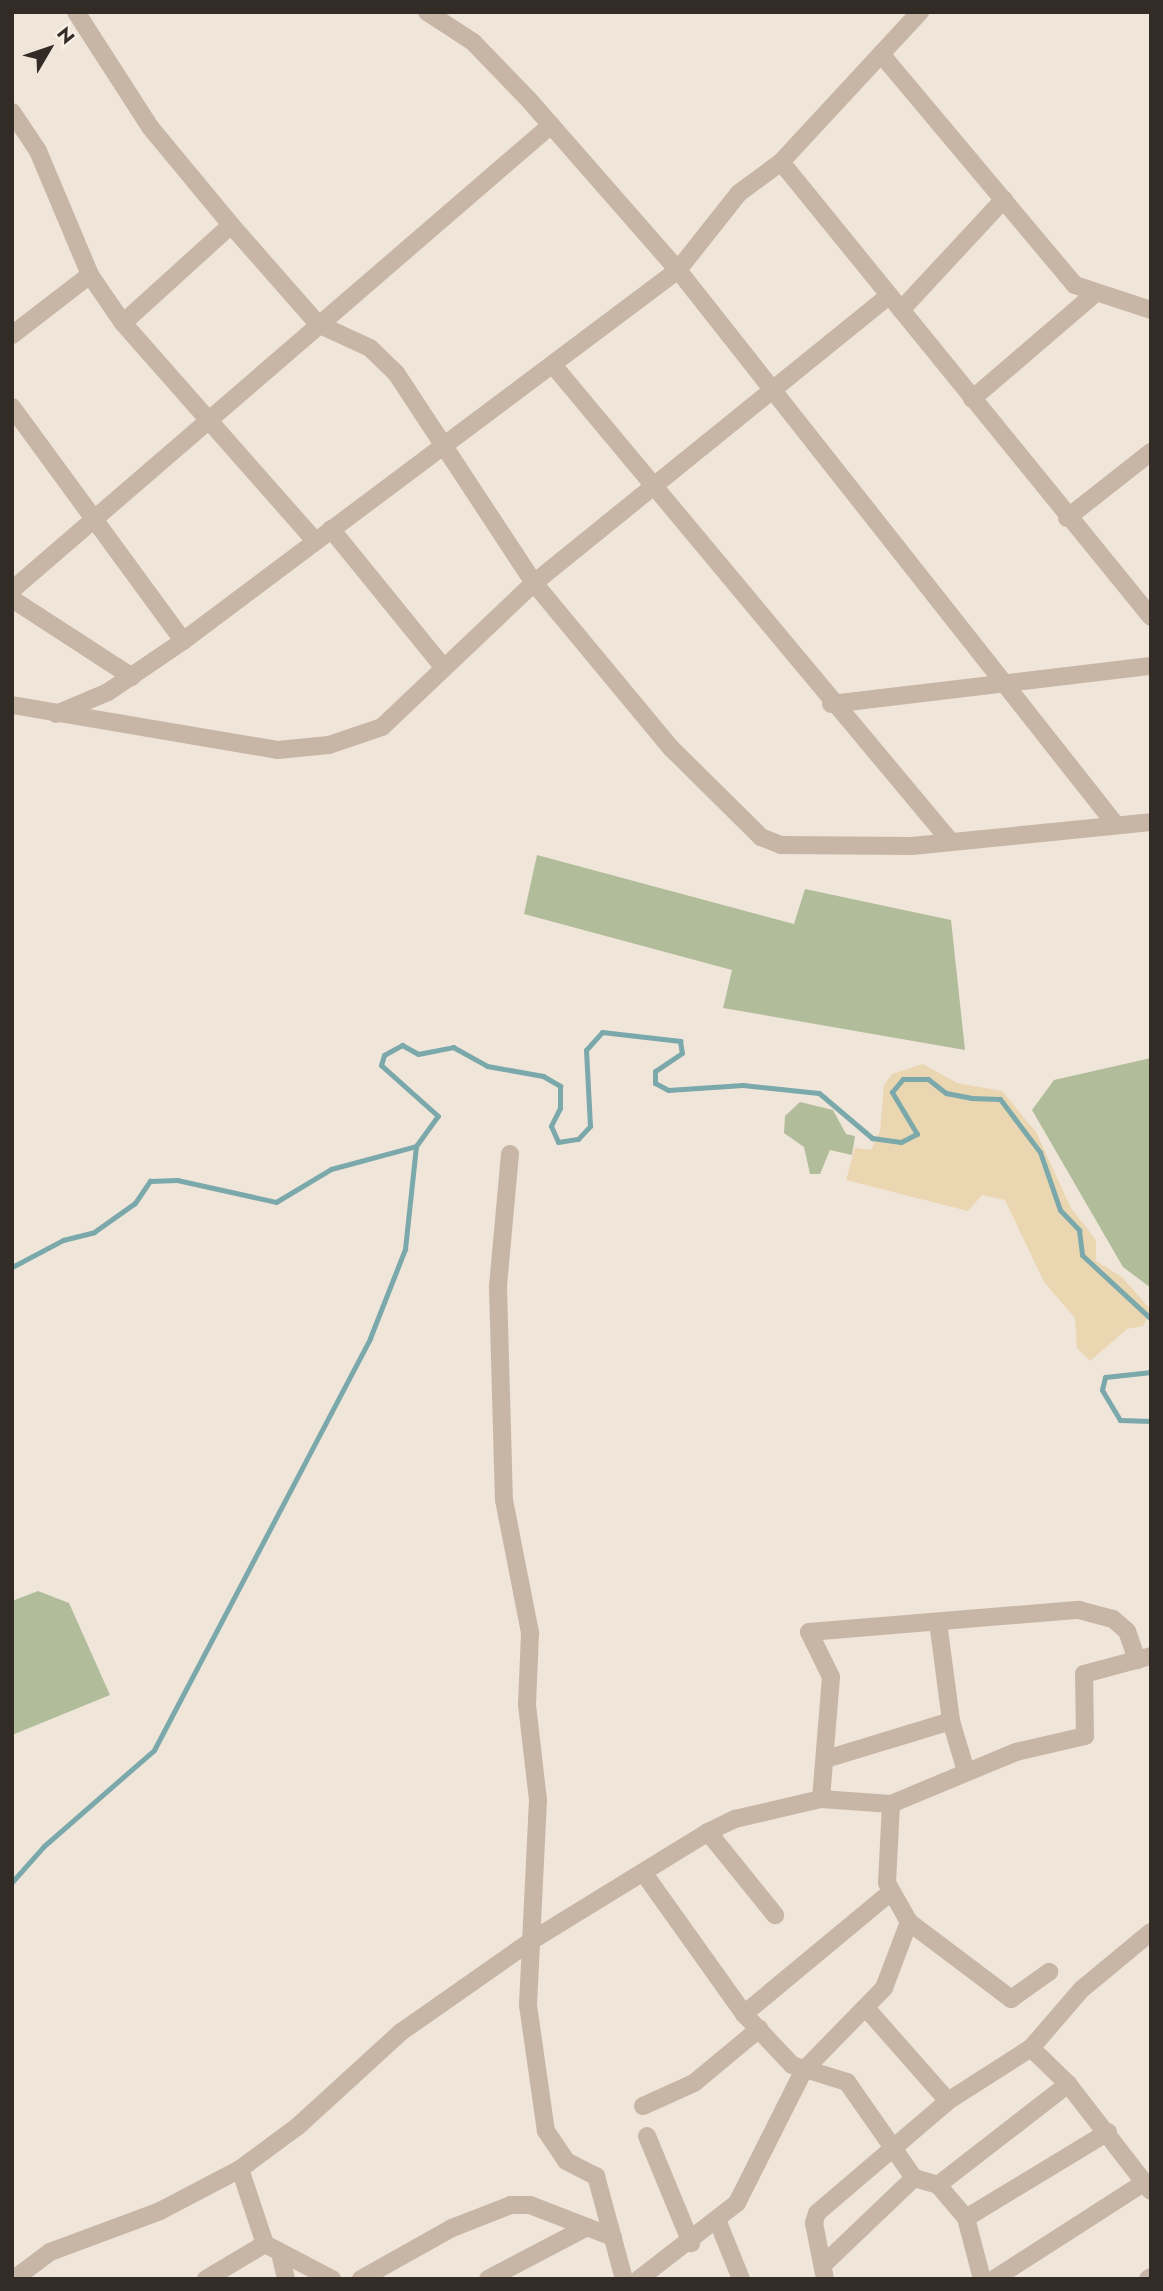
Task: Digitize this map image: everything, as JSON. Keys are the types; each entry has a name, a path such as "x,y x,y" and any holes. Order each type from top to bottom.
{"street":[{"path":"76,12 150,127 231,225 318,324 382,358 445,446 534,583 671,748 761,838 781,845 951,842 1151,822"},
{"path":"427,12 473,42 551,125 678,270 770,394 1116,825"},
{"path":"56,714 132,677 183,641 678,270 739,193 781,162 920,12"},
{"path":"881,54 1075,285 1092,296 1151,310"},
{"path":"12,112 18,136 90,275 123,323 208,423 315,541"},
{"path":"12,590 551,125"},
{"path":"781,162 1067,518 1151,617"},
{"path":"901,310 1004,199"},
{"path":"123,323 231,225"},
{"path":"12,335 90,275"},
{"path":"12,705 56,714 108,717 186,738 300,749 382,727 534,583 655,490 889,296"},
{"path":"972,399 1092,296"},
{"path":"553,365 831,704 951,842"},
{"path":"12,407 183,641"},
{"path":"1067,518 1151,452"},
{"path":"331,529 443,667"},
{"path":"12,599 132,677"},
{"path":"831,704 1151,666"},
{"path":"510,1154 498,1287 504,1500 530,1633 527,1705 538,1800 528,2005 538,2105 560,2154 596,2176 624,2279"},
{"path":"14,2279 50,2252 160,2211 240,2169 401,2032 531,1941 645,1875 708,1832 736,1819 821,1799 891,1804 965,1771 1087,1735 1084,1674 1144,1658 1127,1630 1097,1612 809,1632 829,1663 826,1759 821,1799"},
{"path":"938,1622 951,1721 965,1771"},
{"path":"826,1759 951,1721"},
{"path":"891,1804 890,1893 909,1922 1011,1999 1049,1972"},
{"path":"708,1832 775,1915"},
{"path":"645,1875 744,2014 804,2070 835,2073 848,2082 878,2118 889,2147 914,2178 939,2185 966,2218 982,2279"},
{"path":"744,2014 890,1893"},
{"path":"639,2279 691,2243 737,2203 804,2070 884,1988 909,1922"},
{"path":"825,2271 814,2217 889,2147 948,2101 1031,2048 1082,1989 1151,1932"},
{"path":"866,2008 948,2101"},
{"path":"643,2106 694,2083 759,2029"},
{"path":"994,2279 1146,2175 1068,2084 1031,2048"},
{"path":"939,2185 1068,2084"},
{"path":"966,2218 1108,2133"},
{"path":"647,2136 691,2243"},
{"path":"240,2169 286,2279"},
{"path":"825,2271 914,2178"},
{"path":"361,2279 502,2207 530,2205 614,2237"},
{"path":"718,2222 741,2279"},
{"path":"488,2279 587,2227"},
{"path":"206,2279 272,2248"},
{"path":"272,2248 332,2279"}],"green space":[{"path":"537,855 794,924 805,889 951,920 965,1050 723,1008 732,970 524,914"},
{"path":"1151,1058 1151,1288 1123,1267 1032,1110 1054,1080"},
{"path":"800,1102 833,1110 846,1134 855,1136 852,1155 830,1150 820,1174 810,1174 804,1147 784,1133 785,1116"},
{"path":"38,1591 69,1603 110,1695 12,1735 12,1601"}],"sand":[{"path":"923,1064 957,1083 1002,1091 1036,1132 1071,1208 1096,1240 1096,1261 1122,1277 1151,1310 1143,1326 1127,1329 1090,1361 1077,1348 1075,1318 1044,1282 1005,1200 982,1195 968,1211 846,1180 855,1148 871,1150 880,1131 884,1085 892,1074"}],"waterway":[{"path":"12,1267 63,1240 94,1232 135,1203 150,1181 177,1180 276,1202 331,1169 416,1146 438,1116 381,1065 384,1055 402,1045 418,1054 453,1047 487,1066 543,1076 560,1086 560,1108 551,1126 558,1142 578,1139 590,1126 586,1050 602,1032 680,1041 682,1053 655,1071 655,1083 668,1090 743,1085 819,1093 872,1138 901,1142 917,1134 892,1092 903,1079 928,1079 946,1093 971,1098 1000,1099 1040,1152 1060,1210 1079,1230 1082,1255 1151,1319"},
{"path":"12,1882 44,1846 154,1750 370,1338 405,1249 416,1146"},
{"path":"1151,1372 1105,1377 1102,1390 1120,1420 1151,1421"}]}
